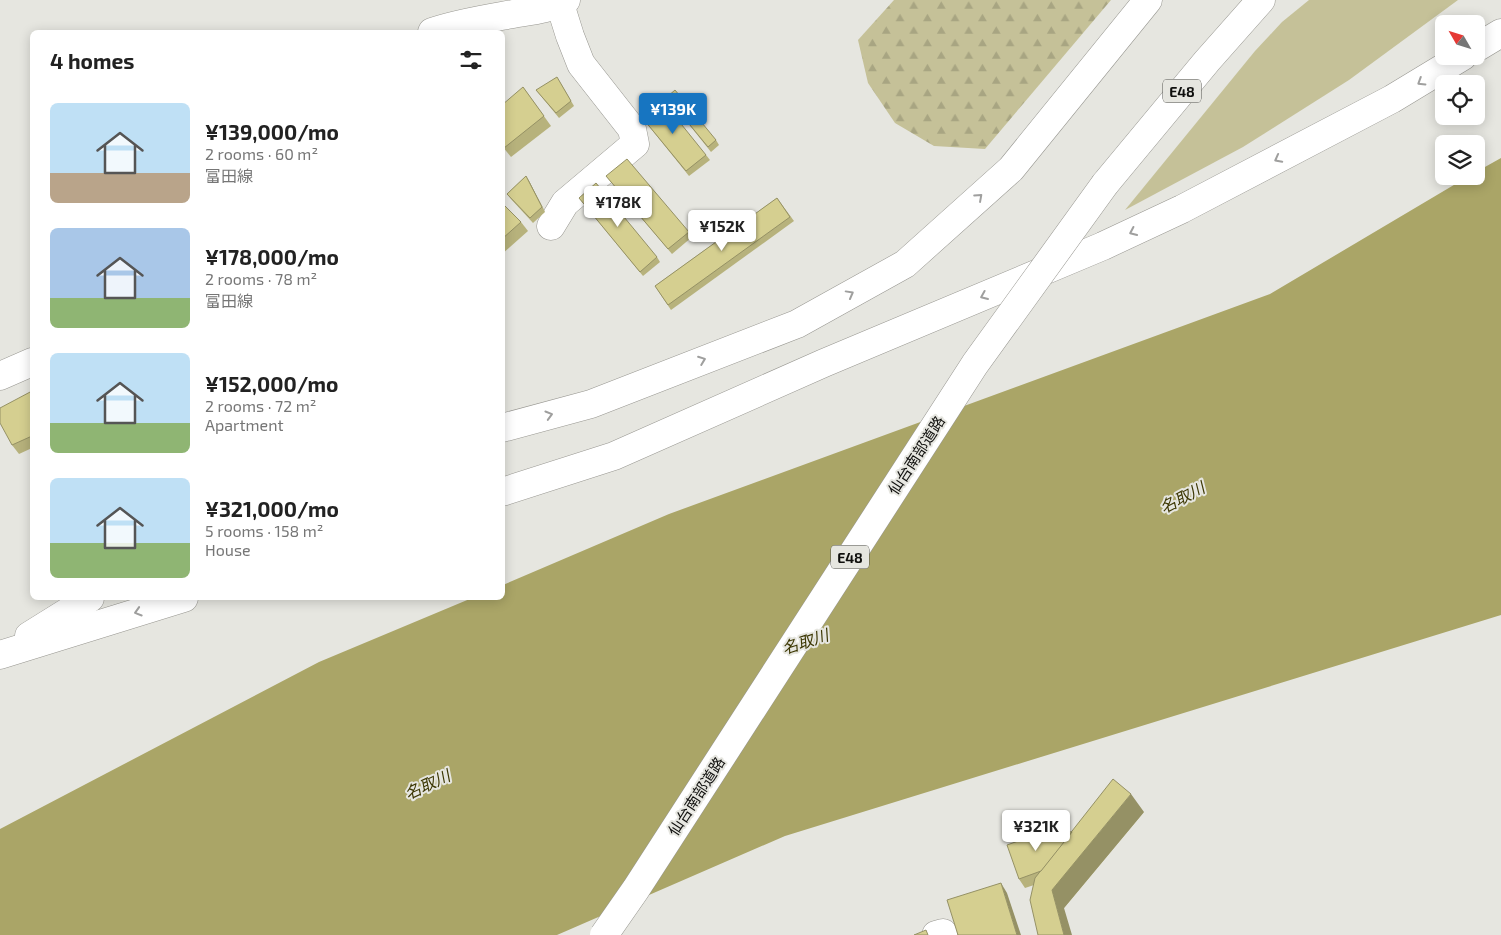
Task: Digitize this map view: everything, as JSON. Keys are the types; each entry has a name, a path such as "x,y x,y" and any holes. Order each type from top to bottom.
{"main road":[{"path":"505,427 591,404 797,324 905,264 1011,169 1148,0"},
{"name":"仙台南部道路","path":"604,935 636,889 975,364 1105,184 1206,61 1261,0"},
{"path":"438,30 454,25 532,11 563,2 570,36 581,64 632,129 635,144 565,202 551,226"},
{"path":"1485,43 1501,33"},
{"path":"505,491 614,456 824,363 1111,242 1182,209 1392,100 1448,65"},
{"path":"0,376 30,363"},
{"path":"0,654 87,600"},
{"path":"0,654 177,600"},
{"path":"936,935 943,933 944,935"}],"green space":[{"path":"894,0 1111,0 985,149 934,146 895,123 868,83 858,40"},
{"path":"1309,0 1458,0 1435,15 1435,17 1349,80 1243,147 1125,210 1255,51 1282,22"}],"water":[{"name":"名取川","path":"1501,158 1501,615 785,836 557,935 0,935 0,829 319,662 467,600 505,600 505,584 669,514 1270,294 1454,185 1485,185 1485,167"}],"building":[{"path":"557,77 571,101 556,113 536,90"},
{"path":"523,87 544,116 505,147 505,102"},
{"path":"675,90 716,140 708,147 667,97"},
{"path":"661,99 706,155 686,171 640,115"},
{"path":"627,159 689,232 668,249 606,176"},
{"path":"526,176 542,207 530,218 507,194"},
{"path":"596,183 657,257 640,272 579,198"},
{"path":"777,198 790,217 668,305 655,286"},
{"path":"505,206 521,222 505,236"},
{"path":"30,392 30,437 12,445 0,423 0,408"},
{"path":"1113,779 1131,794 1052,890 1064,935 1038,935 1030,900 1035,878"},
{"path":"1046,831 1072,832 1041,871 1019,879 1007,845"},
{"path":"1001,883 1017,935 958,935 947,900"},
{"path":"926,930 928,935 914,935"}]}
